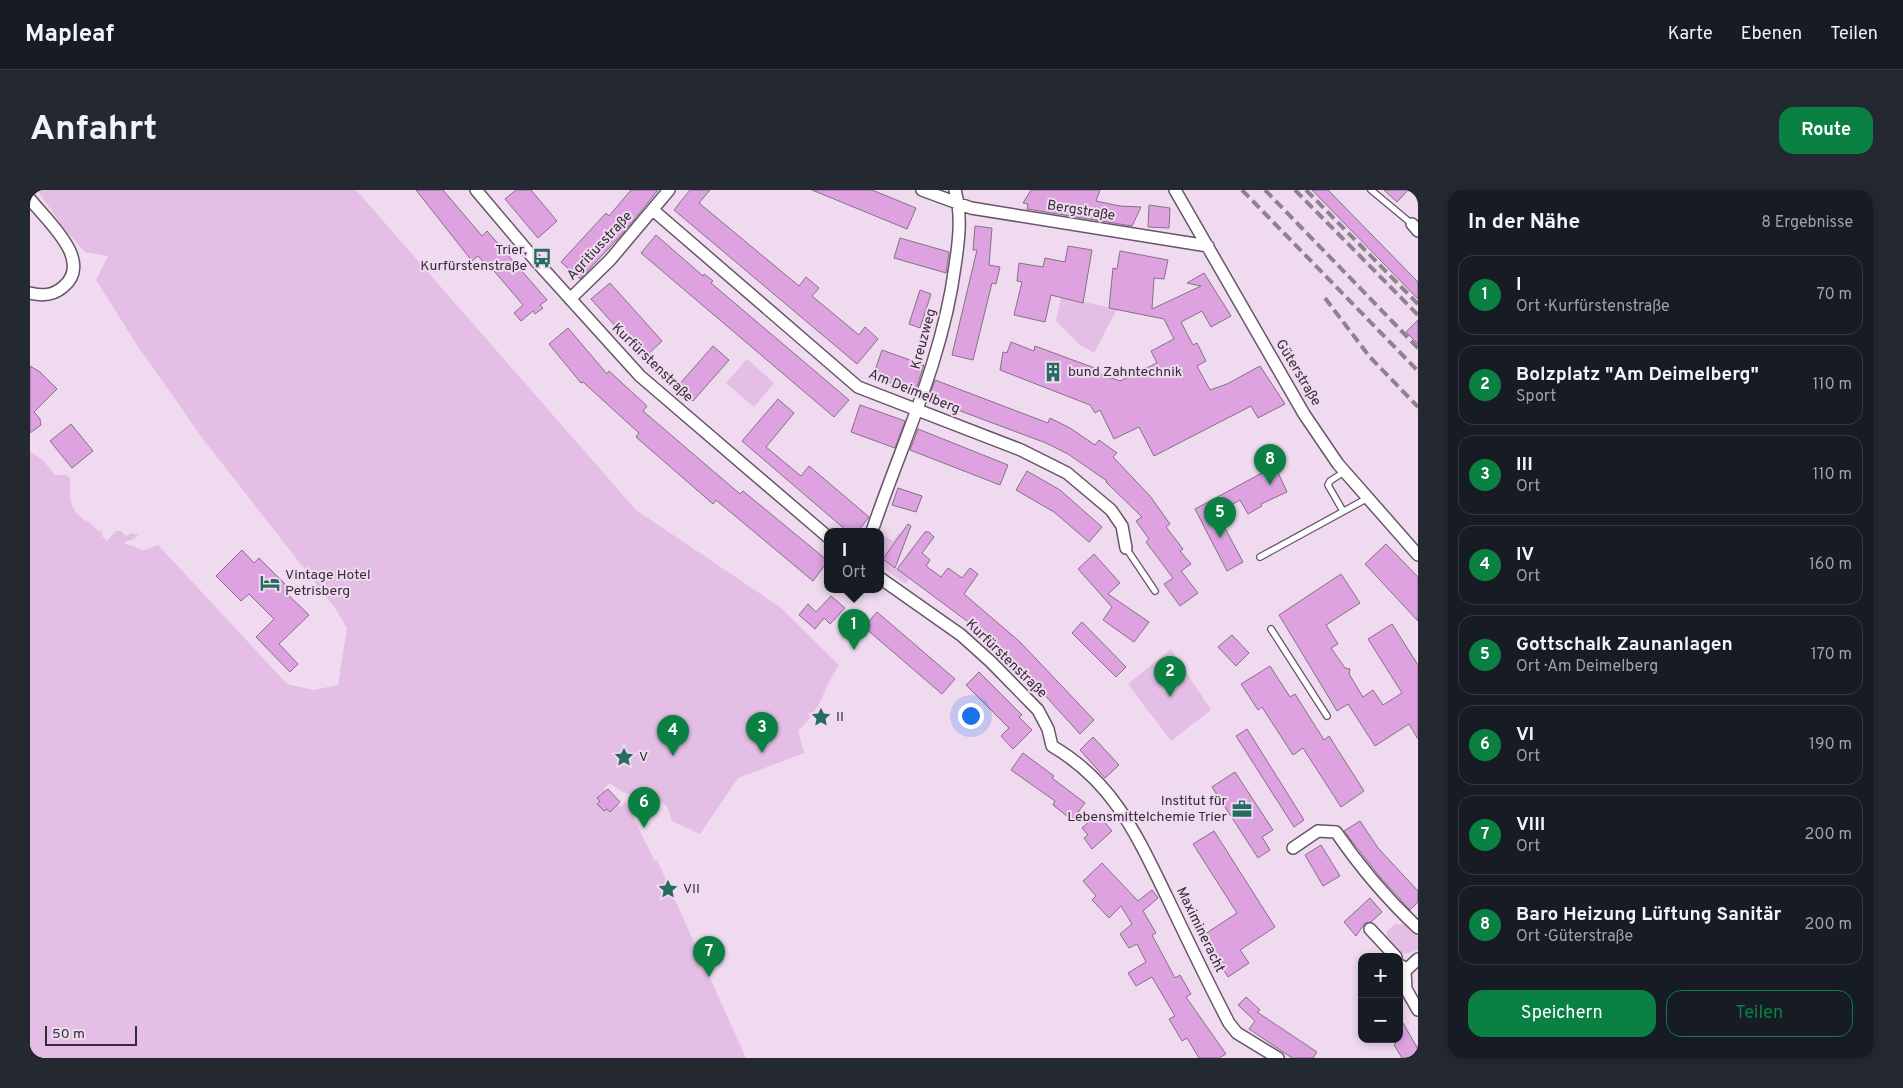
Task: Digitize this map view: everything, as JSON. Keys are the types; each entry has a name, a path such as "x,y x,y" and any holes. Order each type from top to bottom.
{"street":[{"name":"Kurfürstenstraße","path":"476,190 570,299 640,376 824,534"},
{"name":"Agritiusstraße","path":"570,299 610,260 669,190"},
{"name":"Bergstraße","path":"922,190 959,205 1208,246"},
{"name":"Kreuzweg","path":"873,528 893,470 918,411 936,359 949,304 957,251 959,205 955,190"},
{"name":"Güterstraße","path":"1176,190 1304,414 1344,472 1418,556"},
{"path":"30,199 67,245 73,265 68,282 56,293 46,295 30,293"},
{"name":"Am Deimelberg","path":"653,210 858,387 1021,450 1067,473 1111,510 1122,526 1126,548"},
{"name":"Kurfürstenstraße","path":"884,581 961,635 990,662 1038,710 1048,729 1052,746 1070,756 1113,798"},
{"name":"Maximineracht","path":"1113,798 1148,855 1229,1023 1237,1033 1278,1058"},
{"path":"1293,848 1318,831 1336,832 1368,876 1418,928"},
{"path":"1370,929 1392,953"},
{"path":"1403,966 1418,959"},
{"path":"1403,972 1406,989 1418,1010"}],"lane":[{"path":"1371,190 1415,228"},
{"path":"1343,511 1328,485 1330,481 1344,472"},
{"path":"1260,556 1366,499"},
{"name":"Am Deimelberg","path":"1126,548 1155,591"},
{"path":"1271,629 1326,716"}],"shaded area":[{"path":"37,190 356,190 636,510 780,607 839,665 812,716 798,730 804,753 738,778 700,834 672,821 667,806 653,797 643,796 640,800 610,783 604,788 605,791 598,798 600,801 598,804 604,811 607,809 610,812 618,804 620,807 626,802 654,860 657,860 746,1058 30,1058 30,452 43,460 55,475 66,475 70,478 72,506 78,515 95,529 102,532 102,536 107,541 116,531 121,531 126,536 132,533 138,535 134,539 125,542 125,544 142,550 158,545 287,684 314,690 338,685 347,628 335,608 203,439 137,345 96,280 108,256 85,252 63,227"},
{"path":"1061,297 1117,309 1094,353 1080,345 1056,321"},
{"path":"747,359 774,383 754,407 726,383"},
{"path":"899,533 901,534 884,558 884,536 893,541"},
{"path":"884,560 910,578 906,584 885,569"},
{"path":"1171,649 1211,710 1171,741 1128,684"},
{"path":"1395,924 1405,925 1418,937 1418,950 1409,953 1396,953 1386,942 1387,931"}],"building":[{"path":"416,190 443,190 482,236 487,231 547,300 540,305 543,308 535,314 533,311 521,321 514,313 523,305 489,265 487,266 478,256 472,261"},
{"path":"516,190 531,190 557,221 538,238 505,199"},
{"path":"631,190 658,190 625,231 580,279 561,262 606,213 609,216"},
{"path":"690,190 710,190 699,203 799,286 806,277 819,288 812,296 859,335 865,327 878,339 857,364 674,210"},
{"path":"812,190 872,190 916,208 907,229"},
{"path":"1031,190 1100,190 1096,201 1120,206 1141,207 1132,226 1027,209 1028,204 1023,203"},
{"path":"1312,190 1328,190 1418,282 1418,299"},
{"path":"1384,190 1408,190 1397,202"},
{"path":"1149,205 1170,208 1169,228 1148,227"},
{"path":"975,226 992,228 989,265 1000,267 996,284 992,283 973,360 952,355 977,250 973,250"},
{"path":"656,235 703,276 704,274 713,281 711,283 849,400 834,417 641,253"},
{"path":"900,238 949,252 946,273 894,258"},
{"path":"1068,246 1092,250 1083,303 1051,295 1045,322 1014,315 1022,282 1017,281 1019,263 1043,267 1045,258 1065,262"},
{"path":"1120,251 1168,260 1164,279 1154,278 1152,309 1201,286 1187,283 1204,273 1231,316 1211,327 1202,311 1181,322 1193,345 1197,343 1206,361 1197,366 1210,390 1227,384 1260,366 1285,404 1258,418 1251,406 1154,456 1139,427 1114,439 1100,410 1095,413 1090,405 1000,370 1003,352 1007,353 1011,342 1034,351 1035,346 1100,370 1100,374 1120,381 1157,363 1151,351 1174,339 1164,319 1109,308 1113,268 1117,269"},
{"path":"610,283 662,341 644,358 591,299"},
{"path":"920,290 931,294 920,328 909,324"},
{"path":"1418,320 1418,344 1406,332"},
{"path":"568,328 607,374 609,371 647,406 643,411 740,494 743,491 824,558 824,566 813,581 716,500 713,504 636,437 639,433 583,382 581,383 549,344"},
{"path":"713,346 729,360 693,401 677,387"},
{"path":"882,350 924,365 915,392 873,376"},
{"path":"30,366 40,372 57,389 34,412 40,419 41,425 30,433"},
{"path":"935,380 1048,423 1050,418 1070,428 1095,445 1099,440 1117,453 1113,457 1150,496 1170,524 1166,527 1183,549 1180,551 1191,564 1181,571 1198,593 1180,606 1164,584 1173,578 1146,542 1149,539 1136,521 1142,517 1107,481 1068,454 1046,443 931,400 929,397"},
{"path":"778,399 794,413 766,447 801,476 809,466 869,517 860,528 844,528 742,441"},
{"path":"860,405 905,421 895,448 851,432"},
{"path":"71,424 93,451 72,468 50,441"},
{"path":"918,429 1008,465 1000,485 910,450"},
{"path":"1275,466 1287,492 1261,504 1262,506 1248,514 1240,500 1217,513 1243,562 1227,571 1195,509"},
{"path":"1027,471 1060,490 1102,527 1089,542 1054,512 1016,490"},
{"path":"898,488 922,496 916,512 892,505"},
{"path":"908,524 911,526 895,568 884,560"},
{"path":"925,532 929,532 934,537 922,553 930,560 926,566 941,577 948,568 962,578 970,568 978,574 964,594 1020,642 1094,720 1080,734 1022,670 987,636 897,569"},
{"path":"1386,544 1418,577 1418,621 1365,564"},
{"path":"242,550 254,563 259,558 288,587 284,591 309,615 279,644 298,664 290,672 256,637 274,619 249,594 241,601 216,576"},
{"path":"1094,554 1120,583 1108,594 1149,622 1134,642 1103,620 1112,607 1078,569"},
{"path":"1341,574 1360,603 1326,625 1338,644 1331,648 1345,668 1350,669 1349,674 1363,697 1373,690 1383,705 1402,693 1368,639 1392,624 1418,665 1418,739 1409,724 1375,746 1348,704 1337,711 1279,615"},
{"path":"831,596 845,608 830,624 824,618 815,629 799,615 808,604 816,612"},
{"path":"877,612 955,679 942,694 864,627"},
{"path":"1082,622 1126,667 1116,677 1072,633"},
{"path":"1232,635 1249,653 1236,666 1218,647"},
{"path":"1270,666 1290,697 1295,694 1324,740 1329,736 1364,791 1341,807 1303,748 1293,755 1262,707 1258,710 1241,684"},
{"path":"979,672 1022,715 1019,717 1032,730 1013,749 1001,736 1009,728 966,685"},
{"path":"1247,729 1304,820 1294,827 1236,736"},
{"path":"1093,737 1119,765 1105,778 1080,750"},
{"path":"1023,753 1054,776 1052,778 1085,803 1072,820 1053,805 1055,801 1011,770"},
{"name":"Institut für Lebensmittelchemie Trier","path":"1235,772 1273,830 1262,837 1270,850 1258,858 1212,787"},
{"path":"608,789 620,802 610,812 607,809 604,811 597,804 600,801 597,798"},
{"path":"1098,814 1112,831 1092,849 1084,838 1088,835 1082,828"},
{"path":"1360,821 1378,848 1418,891 1418,902 1410,910 1380,877 1344,831"},
{"path":"1214,831 1275,927 1240,950 1249,963 1228,977 1202,936 1237,913 1193,844"},
{"path":"1321,845 1340,876 1323,886 1305,855"},
{"path":"1102,863 1138,901 1152,890 1158,898 1143,911 1156,933 1152,935 1175,978 1180,975 1191,994 1186,997 1226,1054 1219,1058 1199,1058 1187,1038 1182,1041 1169,1019 1175,1016 1152,977 1136,986 1128,973 1146,962 1137,944 1129,948 1120,934 1132,924 1121,906 1109,918 1092,900 1096,896 1083,881"},
{"path":"1370,898 1382,912 1371,922 1365,923 1356,936 1344,922"},
{"path":"1246,997 1260,1010 1257,1012 1317,1052 1313,1058 1292,1058 1249,1029 1255,1021 1238,1005"},
{"path":"1403,1023 1418,1049 1418,1054 1412,1058 1402,1058 1394,1045 1403,1043"}],"railway":[{"path":"1242,190 1418,371"},
{"path":"1265,190 1418,348"},
{"path":"1295,190 1418,315"},
{"path":"1306,190 1418,304"},
{"path":"1325,298 1369,356 1418,407"}],"place":[{"name":"Trier, Kurfürstenstraße","path":"542,258"},
{"name":"bund Zahntechnik","path":"1053,372"},
{"name":"Baro Heizung Lüftung Sanitär","path":"1270,485"},
{"name":"Gottschalk Zaunanlagen","path":"1220,538"},
{"name":"Vintage Hotel Petrisberg","path":"270,583"},
{"name":"I","path":"854,650"},
{"name":"Bolzplatz \"Am Deimelberg\"","path":"1170,697"},
{"name":"II","path":"821,717"},
{"name":"III","path":"762,753"},
{"name":"IV","path":"673,756"},
{"name":"V","path":"624,757"},
{"name":"Institut für Lebensmittelchemie Trier","path":"1242,809"},
{"name":"VI","path":"644,828"},
{"name":"VII","path":"668,889"},
{"name":"VIII","path":"709,977"}]}
